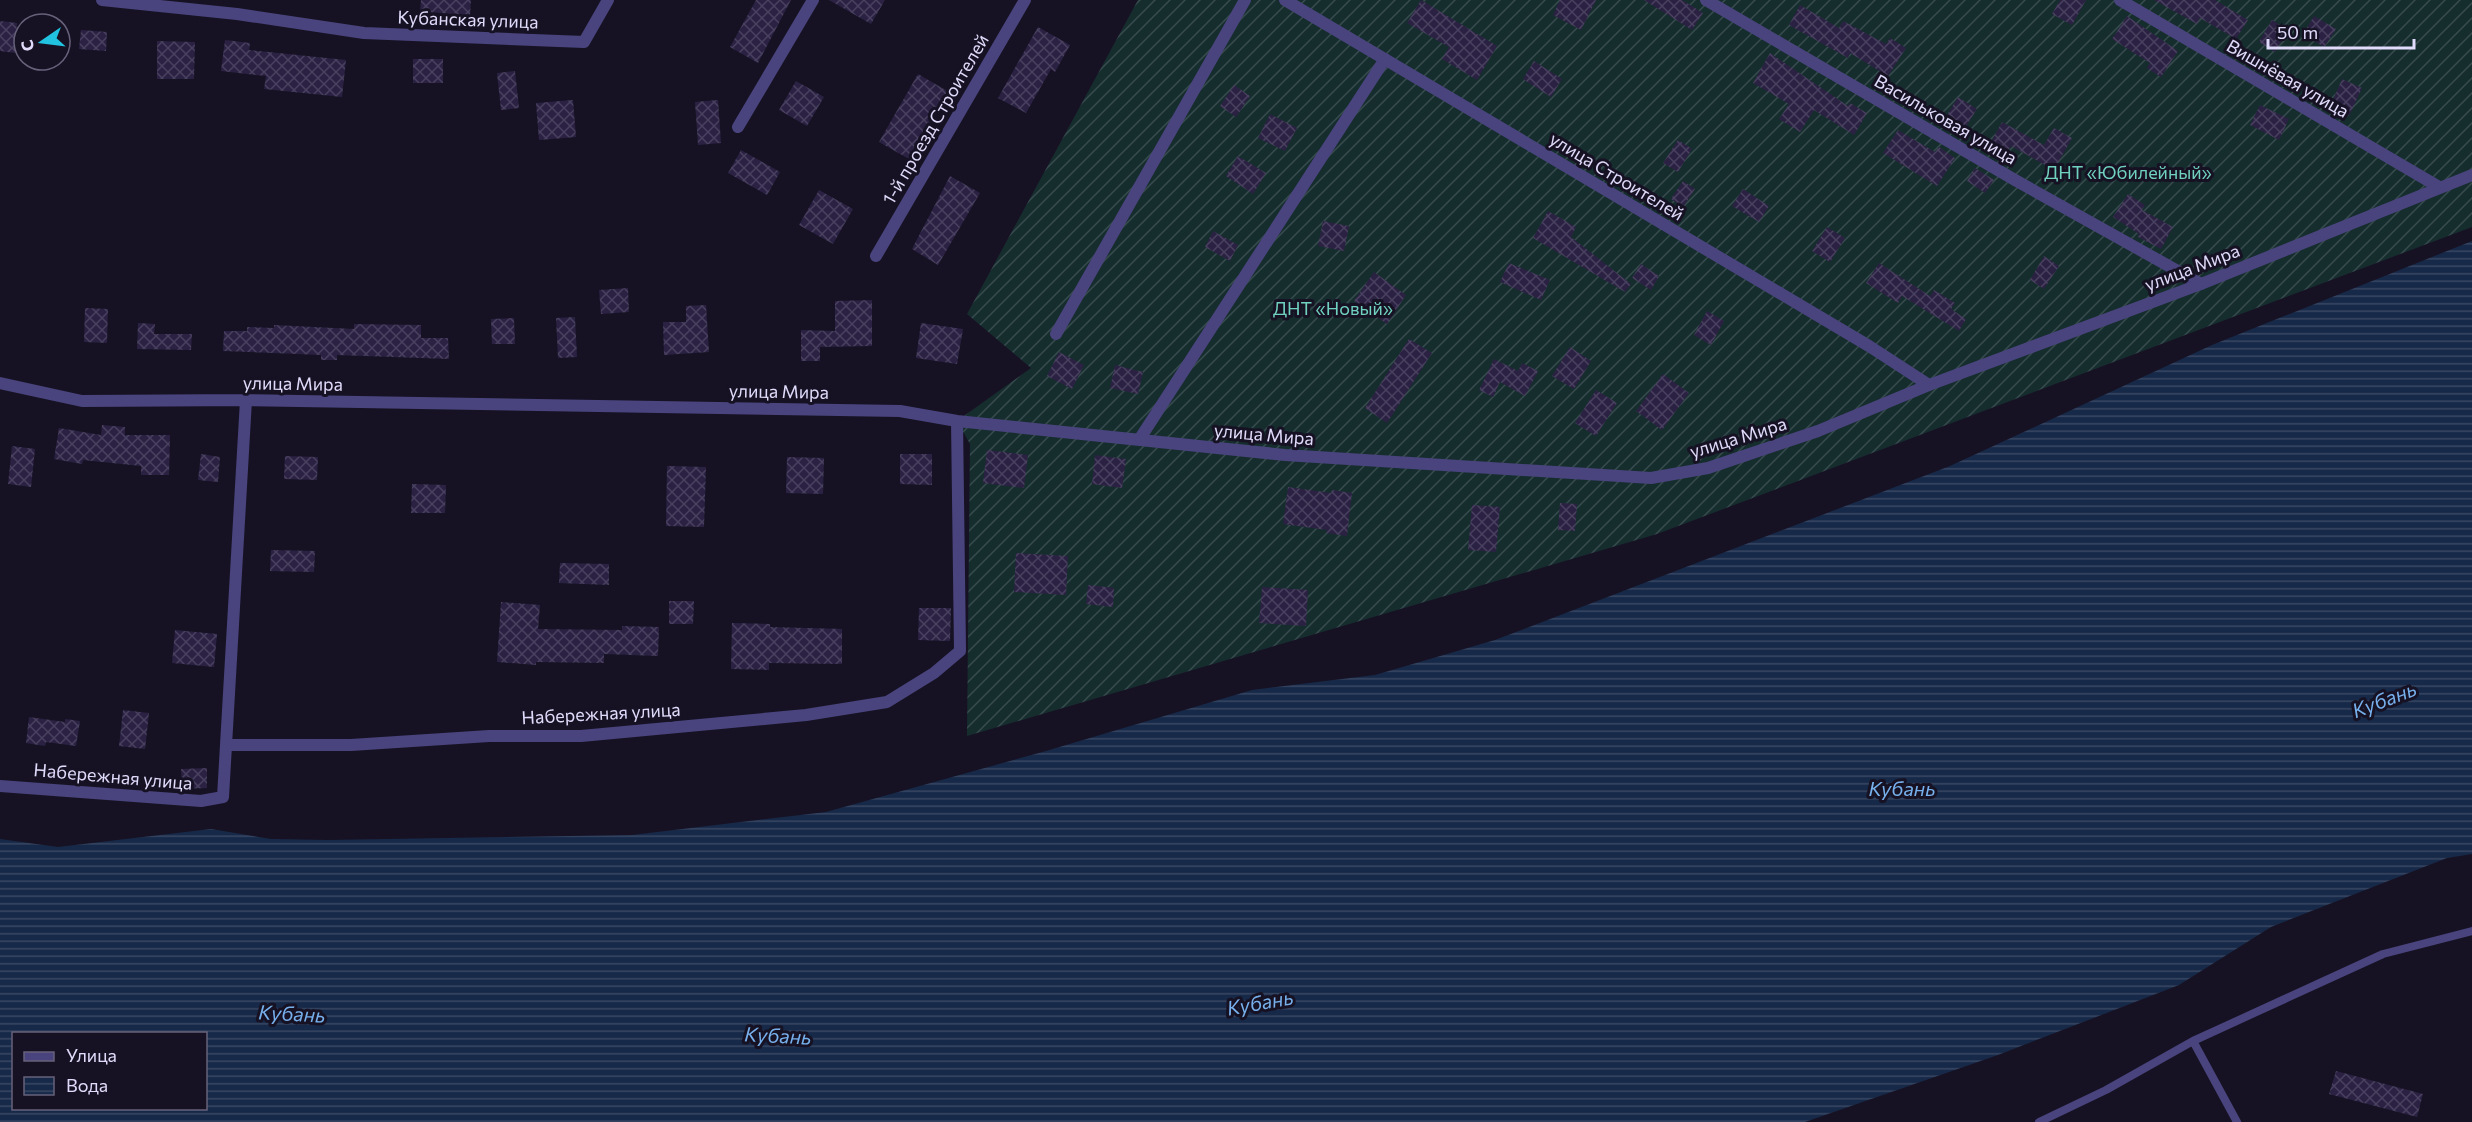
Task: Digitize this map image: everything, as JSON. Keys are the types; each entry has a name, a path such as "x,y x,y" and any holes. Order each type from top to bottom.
{"street":[{"name":"Кубанская улица","path":"102,0 237,15 364,33 584,42 608,0"},
{"path":"738,127 813,0"},
{"name":"1-й проезд Строителей","path":"876,256 1025,0"},
{"path":"1056,334 1245,0"},
{"name":"улица Строителей","path":"1285,0 1859,340 1929,385"},
{"name":"Васильковая улица","path":"1706,0 2015,180 2201,284"},
{"name":"Вишнёвая улица","path":"2120,0 2439,187"},
{"path":"1138,440 1385,59"},
{"name":"улица Мира","path":"0,383 82,401 246,400 900,411 957,421 1285,455 1651,478 1708,468 1818,431 1929,385 2201,284 2472,175"},
{"path":"226,745 246,400"},
{"name":"Набережная улица","path":"0,786 201,801 223,797 226,745 351,745 489,736 581,736 806,715 887,702 934,673 960,651 957,421"}],"lane":[{"path":"2039,1122 2106,1090 2193,1041 2383,954 2472,931"},
{"path":"2193,1041 2237,1122"}],"green space":[{"name":"ДНТ «Новый»","path":"1138,0 2472,0 2472,227 1657,534 967,736 970,444 957,421 1031,368 967,314"}],"water":[{"name":"Кубань","path":"2472,241 2472,854 2447,858 2271,927 2179,985 1998,1055 1805,1122 0,1122 0,839 58,847 211,829 271,839 328,840 632,835 826,812 1046,751 1252,690 1375,675 1495,640 1950,466 2212,345"}],"building":[{"path":"421,0 471,0 470,16 420,11"},
{"path":"756,0 791,0 758,63 730,47"},
{"path":"829,0 885,0 871,24"},
{"path":"1421,0 1497,46 1477,80 1442,59 1449,47 1407,23"},
{"path":"1560,0 1596,0 1581,30 1553,15"},
{"path":"1644,0 1682,0 1703,13 1692,30"},
{"path":"2060,0 2086,0 2072,25 2052,14"},
{"path":"2154,0 2215,0 2248,20 2236,39 2200,18 2197,24"},
{"path":"1800,5 1839,28 1843,21 1886,44 1890,38 1906,48 1888,76 1850,53 1848,58 1789,25"},
{"path":"2127,16 2178,51 2161,77 2147,68 2150,63 2112,39"},
{"path":"2314,16 2336,29 2324,47 2303,34"},
{"path":"2272,20 2288,30 2275,52 2259,42"},
{"path":"0,21 12,22 12,53 0,51"},
{"path":"1038,27 1070,45 1055,72 1051,69 1026,113 998,98"},
{"path":"81,30 107,32 106,51 79,49"},
{"path":"225,40 250,43 249,50 346,60 342,97 264,89 266,76 221,71"},
{"path":"157,41 195,42 194,79 157,79"},
{"path":"1770,53 1848,106 1850,103 1867,113 1854,135 1814,110 1800,132 1779,119 1789,104 1753,83"},
{"path":"413,59 443,59 443,83 413,83"},
{"path":"1534,61 1562,79 1551,97 1523,79"},
{"path":"515,71 519,108 501,110 497,73"},
{"path":"918,74 949,92 909,159 879,142"},
{"path":"2342,79 2362,88 2349,116 2330,107"},
{"path":"796,81 824,97 807,126 779,110"},
{"path":"1234,85 1250,96 1236,117 1220,106"},
{"path":"1958,97 1977,109 1963,131 1944,120"},
{"path":"573,100 576,137 539,140 536,103"},
{"path":"718,100 721,143 698,145 695,102"},
{"path":"2260,105 2289,119 2279,140 2250,125"},
{"path":"1270,114 1297,128 1285,151 1258,138"},
{"path":"2002,122 2044,145 2054,128 2072,138 2054,170 2011,146 2008,151 1991,142"},
{"path":"1898,130 1935,152 1939,147 1955,158 1937,186 1883,153"},
{"path":"1678,140 1692,149 1678,172 1663,163"},
{"path":"741,150 780,172 767,195 728,173"},
{"path":"1238,156 1266,173 1253,194 1226,176"},
{"path":"1975,168 1994,180 1985,193 1967,181"},
{"path":"950,176 980,193 938,265 912,249"},
{"path":"1683,181 1695,189 1683,207 1671,199"},
{"path":"1743,189 1769,206 1759,222 1732,206"},
{"path":"819,190 853,209 833,244 799,225"},
{"path":"2128,194 2145,205 2142,210 2173,227 2161,249 2138,237 2139,234 2113,217"},
{"path":"1548,211 1576,227 1571,237 1631,284 1625,292 1533,238"},
{"path":"1323,221 1349,226 1344,251 1318,246"},
{"path":"1827,227 1845,238 1830,262 1812,251"},
{"path":"1213,231 1238,245 1230,261 1205,247"},
{"path":"2044,256 2059,266 2044,289 2030,280"},
{"path":"1509,263 1550,280 1541,300 1500,282"},
{"path":"1879,263 1930,296 1934,290 1955,303 1951,309 1966,319 1959,331 1902,296 1898,303 1866,283"},
{"path":"1641,264 1659,276 1651,290 1632,278"},
{"path":"1374,272 1406,295 1387,324 1354,301"},
{"path":"628,288 629,312 601,314 599,290"},
{"path":"872,300 872,346 820,347 820,361 801,361 801,330 835,331 835,301"},
{"path":"706,305 709,352 664,355 663,322 686,322 686,306"},
{"path":"85,308 108,309 107,343 84,342"},
{"path":"1707,311 1724,321 1711,345 1694,335"},
{"path":"575,317 577,357 558,358 556,318"},
{"path":"514,318 515,344 492,344 491,319"},
{"path":"138,323 155,324 154,334 192,334 191,350 137,349"},
{"path":"921,323 963,329 957,364 916,358"},
{"path":"354,324 421,325 421,338 448,338 449,359 337,355 337,360 321,360 321,355 223,351 224,331 247,331 247,327 274,328 274,325 354,329"},
{"path":"1409,339 1432,353 1387,423 1365,408"},
{"path":"1570,347 1591,361 1574,389 1552,376"},
{"path":"1059,352 1084,365 1072,389 1047,376"},
{"path":"1494,359 1518,371 1522,363 1538,371 1525,396 1500,382 1493,397 1479,390"},
{"path":"1115,365 1143,372 1138,394 1110,388"},
{"path":"1663,374 1689,393 1662,430 1636,411"},
{"path":"1596,390 1617,403 1596,436 1575,423"},
{"path":"102,425 125,427 125,435 170,435 169,475 141,475 141,466 83,460 82,464 54,459 59,428 101,435"},
{"path":"12,446 35,449 31,487 8,484"},
{"path":"987,450 1028,455 1024,488 983,483"},
{"path":"201,454 220,457 218,482 198,480"},
{"path":"900,454 932,454 932,485 900,484"},
{"path":"1095,455 1126,459 1122,488 1092,484"},
{"path":"285,456 318,457 317,480 284,479"},
{"path":"787,457 824,458 823,494 786,493"},
{"path":"667,466 706,467 704,527 666,526"},
{"path":"412,484 446,485 445,513 411,513"},
{"path":"1288,487 1331,493 1332,490 1352,493 1347,536 1326,533 1327,530 1283,524"},
{"path":"1560,503 1577,504 1575,531 1558,530"},
{"path":"1472,505 1500,507 1496,552 1468,550"},
{"path":"271,550 315,551 314,572 270,571"},
{"path":"1016,553 1068,556 1066,595 1014,592"},
{"path":"560,563 609,564 609,585 559,583"},
{"path":"1088,585 1114,588 1113,607 1086,604"},
{"path":"1262,587 1308,590 1306,626 1259,623"},
{"path":"669,601 694,601 693,624 669,624"},
{"path":"501,602 540,605 538,629 622,630 622,626 659,627 658,656 604,654 604,663 536,662 536,665 497,662"},
{"path":"919,608 951,608 950,641 918,640"},
{"path":"732,623 770,624 770,627 842,629 842,664 769,663 769,670 731,669"},
{"path":"175,630 217,634 214,667 172,663"},
{"path":"123,710 149,713 145,749 119,746"},
{"path":"29,717 65,722 65,719 80,721 76,746 46,742 45,746 26,743"},
{"path":"207,768 207,788 182,789 181,769"},
{"path":"2336,1071 2423,1094 2417,1117 2329,1094"}],"park label":[{"name":"ДНТ «Юбилейный»","path":"2128,172"}]}
